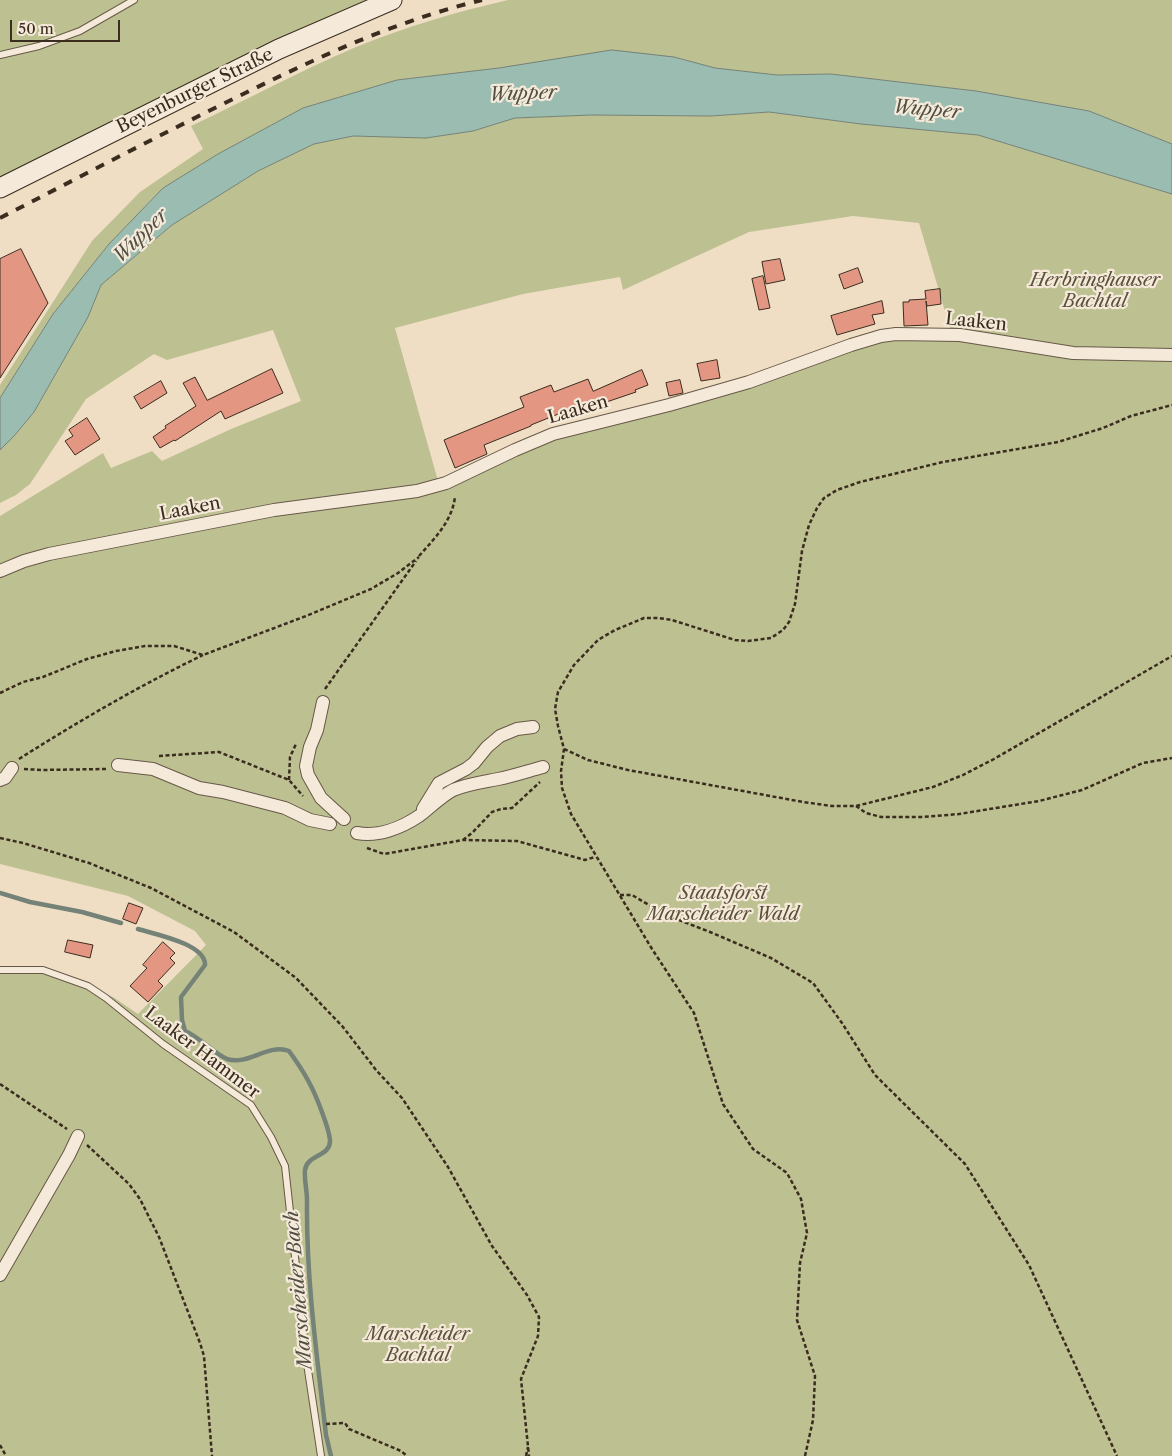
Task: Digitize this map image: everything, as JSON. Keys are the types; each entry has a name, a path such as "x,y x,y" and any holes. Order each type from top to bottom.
{"main road":[{"name":"Beyenburger Straße","path":"0,188 279,48 392,0"}],"street":[{"name":"Laaken","path":"0,571 24,561 49,554 274,510 417,491 446,483 553,434 669,405 749,382 881,336 896,334 960,335 1073,353 1172,355"},
{"path":"322,698 317,730 306,766 308,775 322,798 344,819"},
{"path":"419,816 438,783 470,766 500,736 517,729 533,727"},
{"path":"118,766 153,769 199,788 223,792 285,808 310,820 330,824"},
{"path":"0,780 5,778 12,768"},
{"path":"357,833 370,836 396,828 419,816 453,790 477,782 543,773"},
{"path":"0,1276 78,1136"}],"lane":[{"path":"0,55 39,46 80,31 134,0"},
{"name":"Laaker Hammer","path":"0,970 43,970 88,986 106,998 163,1044 251,1105 271,1137 285,1166 306,1357 320,1456"}],"path":[{"path":"806,1456 814,1420 815,1376 797,1320 800,1263 807,1233 801,1199 787,1173 753,1149 723,1104 694,1013 652,949 571,814 562,788 561,771 564,749 555,708 558,692 570,671 585,652 598,640 615,630 644,618 672,620 735,640 748,641 770,638 783,630 789,622 795,604 802,551 808,525 816,508 824,498 837,490 860,482 950,460 1058,442 1095,431 1131,416 1172,405"},
{"path":"322,698 419,557 439,534 454,509 455,497"},
{"path":"12,768 19,758 157,677 202,655 306,616 371,589 398,573 419,557"},
{"path":"0,693 23,682 43,677 87,659 116,651 145,646 174,646 202,655"},
{"path":"564,749 588,760 628,770 803,802 832,806 856,806 933,787 963,775 1172,656"},
{"path":"289,780 290,757 298,740"},
{"path":"856,806 866,813 882,816 923,817 959,814 1039,800 1082,790 1143,763 1172,758"},
{"path":"555,772 561,771"},
{"path":"543,773 512,808 492,812 473,832 462,840 517,841 585,860 596,857"},
{"path":"0,838 23,842 89,863 151,888 234,932 296,978 343,1027 376,1070 402,1098 448,1167 492,1246 527,1295 539,1317 538,1336 521,1379 529,1443 528,1456"},
{"path":"620,895 632,895 666,914 771,958 813,983 842,1023 875,1075 965,1164 1029,1265 1117,1456"},
{"path":"0,1084 78,1136 129,1184 140,1199 159,1238 204,1356 212,1456"},
{"path":"338,1423 345,1423 349,1429 401,1451 407,1456"},
{"path":"0,1445 6,1456"}],"green space":[{"path":"0,0 374,0 0,178"},
{"path":"508,0 1172,0 1172,144 1089,111 976,91 831,74 777,75 714,68 674,57 499,68 397,80 303,108 218,154 163,188 109,244 53,314 0,398 0,385 92,241 140,192 203,149 191,126 356,47 431,20"},
{"name":"Staatsforst Marscheider Wald","path":"769,112 861,124 978,135 1172,194 1172,1456 0,1456 0,973 34,971 113,997 138,1014 206,945 195,931 128,896 0,864 0,516 103,453 111,468 152,451 162,461 231,429 301,401 273,330 167,360 154,354 86,399 30,484 16,495 0,503 0,450 34,412 88,317 101,285 172,225 258,171 314,144 353,136 426,138 473,131 515,118 592,115 711,116","holes":["853,216 919,223 952,335 885,336 552,435 438,481 395,328 523,294 620,277 623,290 749,232"]}],"water":[{"name":"Wupper","path":"612,50 674,57 715,68 777,75 831,74 976,91 1089,111 1172,144 1172,194 978,135 861,124 769,112 711,116 592,115 515,118 473,131 426,138 353,136 314,144 258,171 172,225 101,285 88,317 34,412 0,450 0,398 53,314 109,244 163,188 218,154 303,108 397,80 499,68"}],"building":[{"path":"21,249 48,303 0,378 0,259"},
{"path":"780,259 785,280 766,284 762,262"},
{"path":"858,268 863,282 844,289 839,275"},
{"path":"763,276 770,308 759,310 752,279"},
{"path":"940,289 941,304 927,306 926,301 928,325 904,326 903,302 926,299 925,291"},
{"path":"882,301 884,313 872,315 875,324 837,335 831,316"},
{"path":"717,360 720,378 701,381 697,364"},
{"path":"272,369 283,393 225,419 221,411 175,441 160,448 153,437 166,428 165,426 196,406 183,383 195,377 207,400"},
{"path":"642,370 648,385 635,390 636,392 580,411 578,406 531,425 484,445 487,454 455,468 444,440 524,407 520,397 551,385 554,392 588,379 593,391"},
{"path":"680,380 683,393 669,396 666,383"},
{"path":"161,381 167,393 141,409 134,397"},
{"path":"87,418 100,439 75,455 65,441 73,436 69,430"},
{"path":"129,903 143,908 136,924 123,919"},
{"path":"68,940 93,945 90,958 65,952"},
{"path":"163,942 175,953 170,958 175,963 158,981 163,986 148,1002 130,986 147,968 143,965"}],"waterway":[{"name":"Marscheider Bach","path":"0,893 30,902 82,912 121,923"},
{"name":"Marscheider Bach","path":"138,929 178,941 197,951 203,958 205,965 181,997 182,1020 185,1031 227,1059 243,1060 273,1050 289,1051 309,1082 320,1106 328,1130 329,1146 327,1150 310,1161 305,1170 305,1178 308,1259 313,1318 326,1435 331,1456"}],"railway":[{"path":"0,218 195,118 318,59 414,20 482,0"}],"park label":[{"name":"Herbringhauser Bachtal","path":"1095,291"},
{"name":"Marscheider Bachtal","path":"418,1345"}]}
